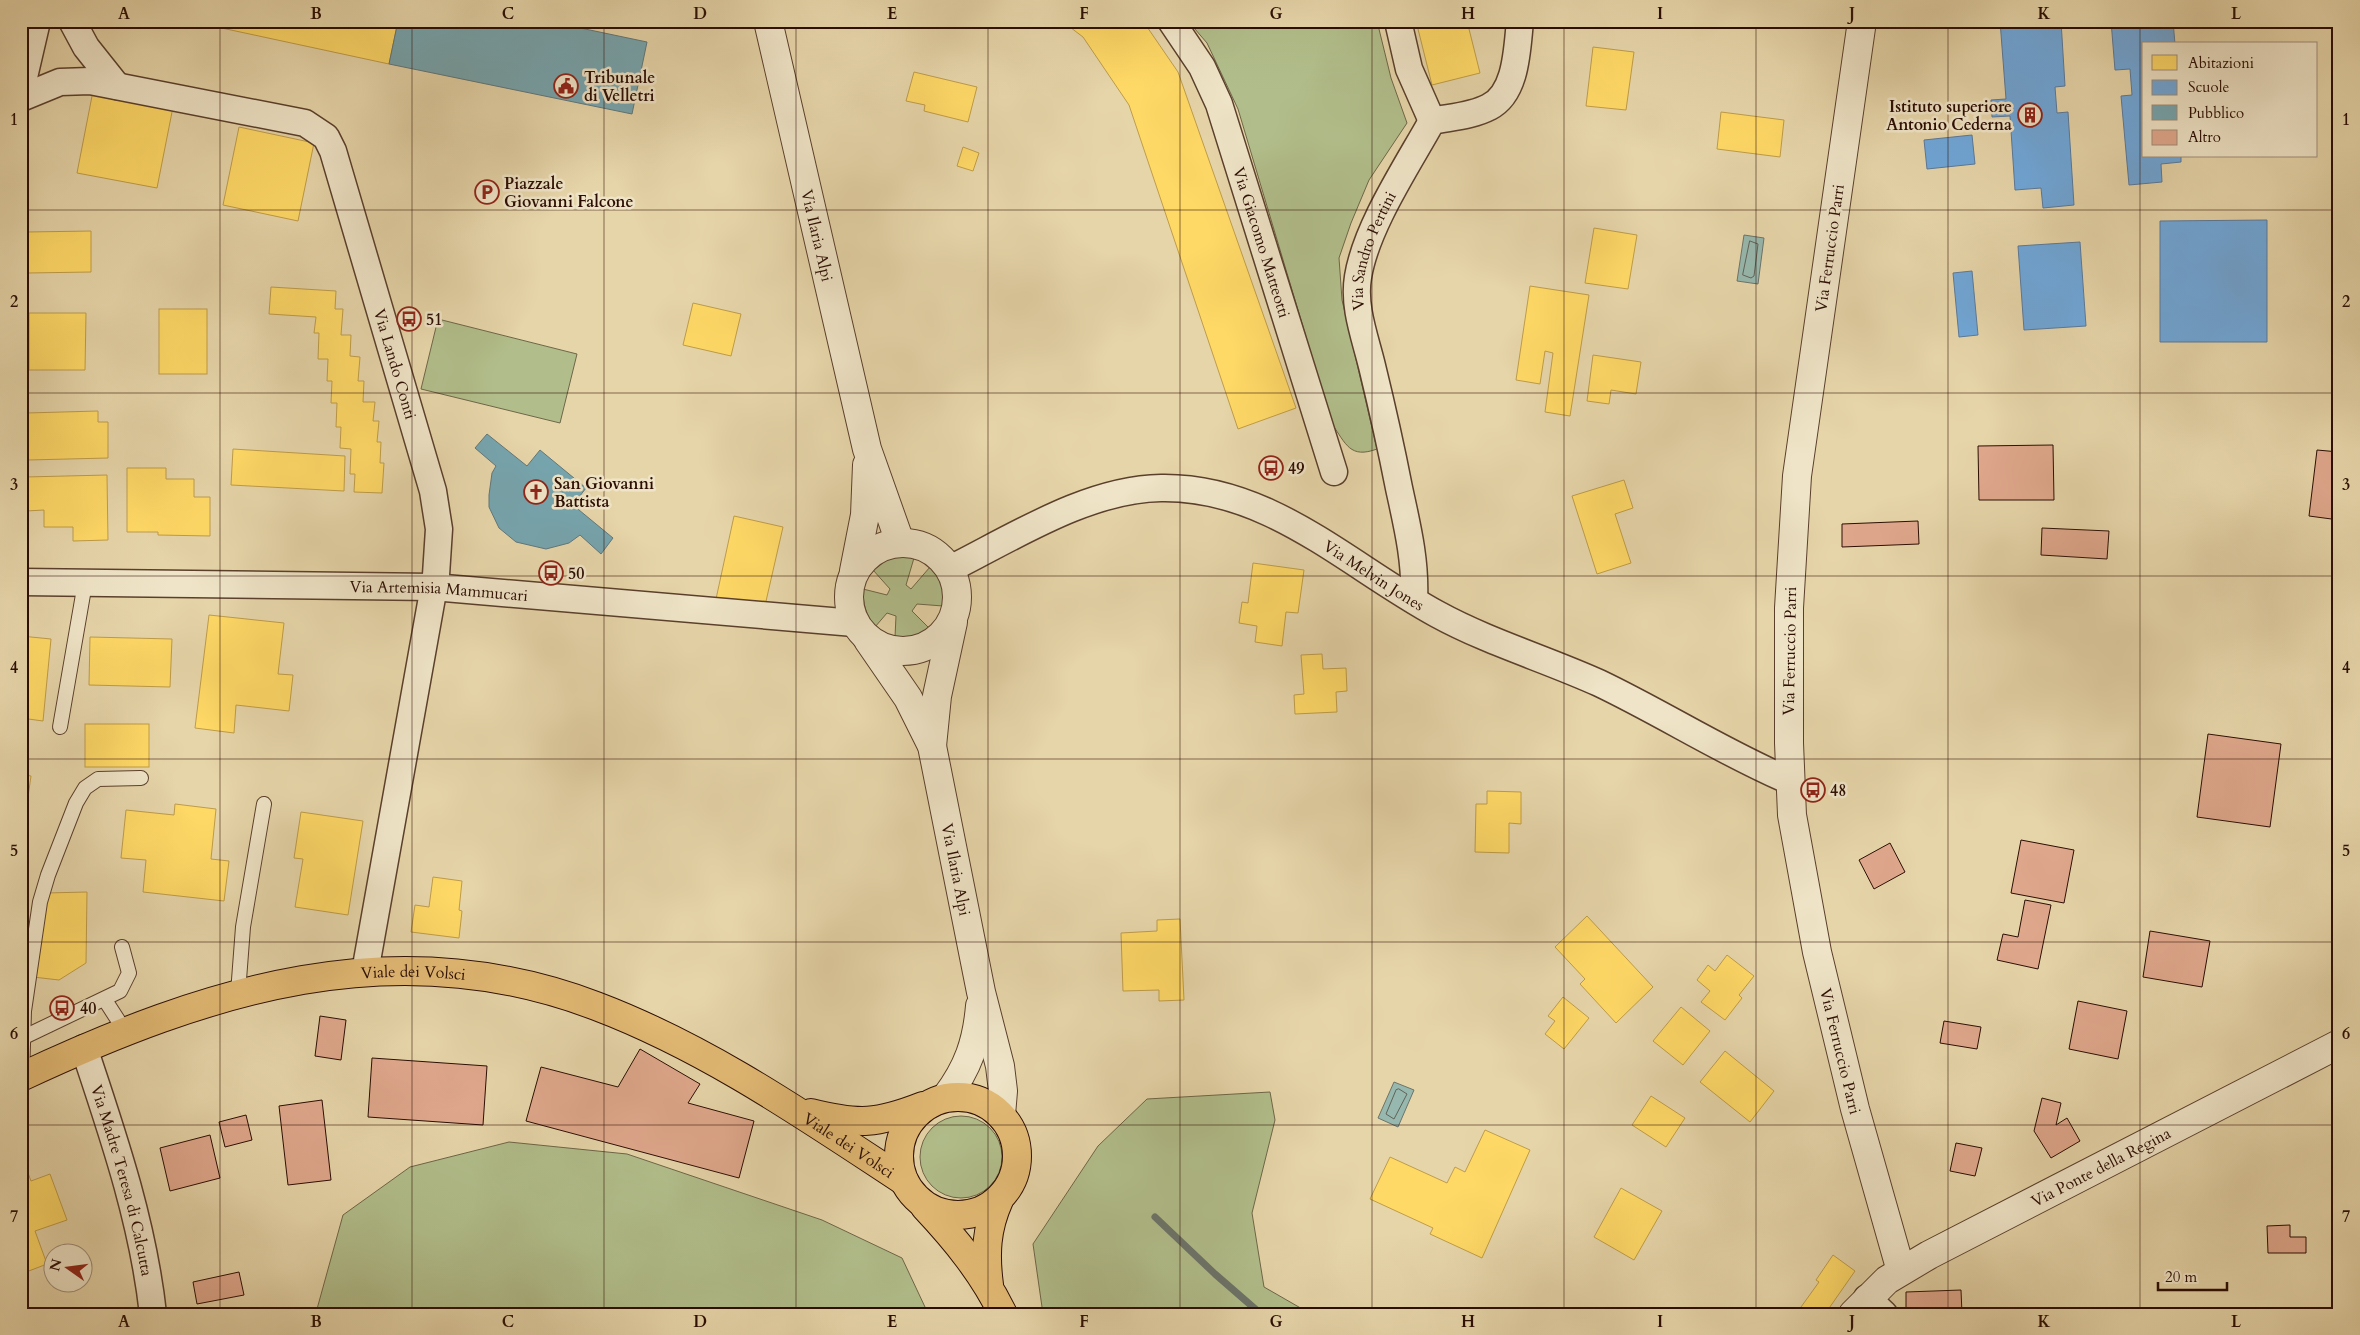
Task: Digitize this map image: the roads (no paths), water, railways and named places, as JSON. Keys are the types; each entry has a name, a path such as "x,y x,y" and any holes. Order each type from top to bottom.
{"main road":[{"name":"Viale dei Volsci","path":"22,1077 125,1031 238,993 293,982 365,972 403,970 457,974 519,984 571,998 633,1022 686,1047 746,1079 904,1180"},
{"path":"988,1285 986,1240 999,1200 1010,1185 1017,1167 1018,1148 1012,1130 1001,1114 985,1102 966,1096 936,1101 913,1116 904,1130 899,1147 899,1164 904,1180 911,1193 956,1240 988,1285 1003,1314"},
{"name":"Viale dei Volsci","path":"795,1110 850,1122 867,1122 888,1119 936,1101"},
{"path":"922,1204 940,1213 961,1216 981,1211 999,1200"}],"street":[{"path":"21,90 37,21"},
{"path":"72,21 86,47 117,86"},
{"name":"Via Ilaria Alpi","path":"768,21 867,449 900,542"},
{"name":"Via Giacomo Matteotti","path":"1171,21 1202,67 1219,104 1334,472"},
{"path":"1398,21 1409,70 1432,121 1479,111 1499,100 1511,74 1520,21"},
{"name":"Via Ferruccio Parri","path":"1862,21 1795,500 1789,608 1790,781 1798,852 1828,1001 1854,1110 1901,1272"},
{"path":"21,98 41,88 66,82 84,81 117,86"},
{"name":"Via Lando Conti","path":"117,86 296,121 314,128 330,143 433,491 439,538 433,587 365,972"},
{"name":"Via Sandro Pertini","path":"1414,600 1414,571 1410,541 1384,416 1362,328 1357,286 1359,271 1376,225 1432,121"},
{"name":"Via Ilaria Alpi","path":"853,574 865,515 867,449"},
{"name":"Via Melvin Jones","path":"950,569 1093,500 1142,489 1185,488 1222,494 1282,518 1414,600 1454,622 1614,690 1723,750 1790,781"},
{"path":"900,542 914,544 928,549 940,557 950,569 956,589 956,610 950,625 940,637 920,649 897,652 882,648 861,631 849,607 848,590 853,574 861,561 872,552 885,545 900,542"},
{"name":"Via Artemisia Mammucari","path":"21,582 433,587 861,631"},
{"name":"Via Ilaria Alpi","path":"932,746 938,690 956,610"},
{"name":"Via Ilaria Alpi","path":"861,631 908,698 932,746 981,992"},
{"path":"936,1101 961,1076 971,1057 977,1034 981,992"},
{"path":"981,992 1000,1066 1003,1091 1001,1114"},
{"name":"Via Ponte della Regina","path":"1868,1309 1901,1272 2339,1044"},
{"name":"Via Madre Teresa di Calcutta","path":"84,1048 116,1147 138,1224 153,1314"}],"lane":[{"path":"60,727 85,583"},
{"path":"22,1077 22,1038 28,972 40,902 48,875 76,803 85,788 98,779 114,776 141,778"},
{"path":"238,993 243,927 264,804"},
{"path":"22,1038 105,1000 120,991 128,978 128,966 122,948"},
{"path":"105,1000 125,1031"}],"water":[{"path":"1744,235 1764,238 1758,284 1737,281"},
{"path":"1394,1082 1414,1090 1398,1127 1378,1118"}],"waterway":[{"path":"1155,1217 1215,1274 1261,1314"}],"place":[{"name":"Tribunale di Velletri","path":"566,86"},
{"name":"Istituto superiore Antonio Cederna","path":"2030,115"},
{"name":"Piazzale Giovanni Falcone","path":"487,192"},
{"name":"51","path":"409,319"},
{"name":"49","path":"1271,468"},
{"name":"San Giovanni Battista","path":"536,492"},
{"name":"50","path":"551,573"},
{"name":"48","path":"1813,790"},
{"name":"40","path":"62,1008"}]}
